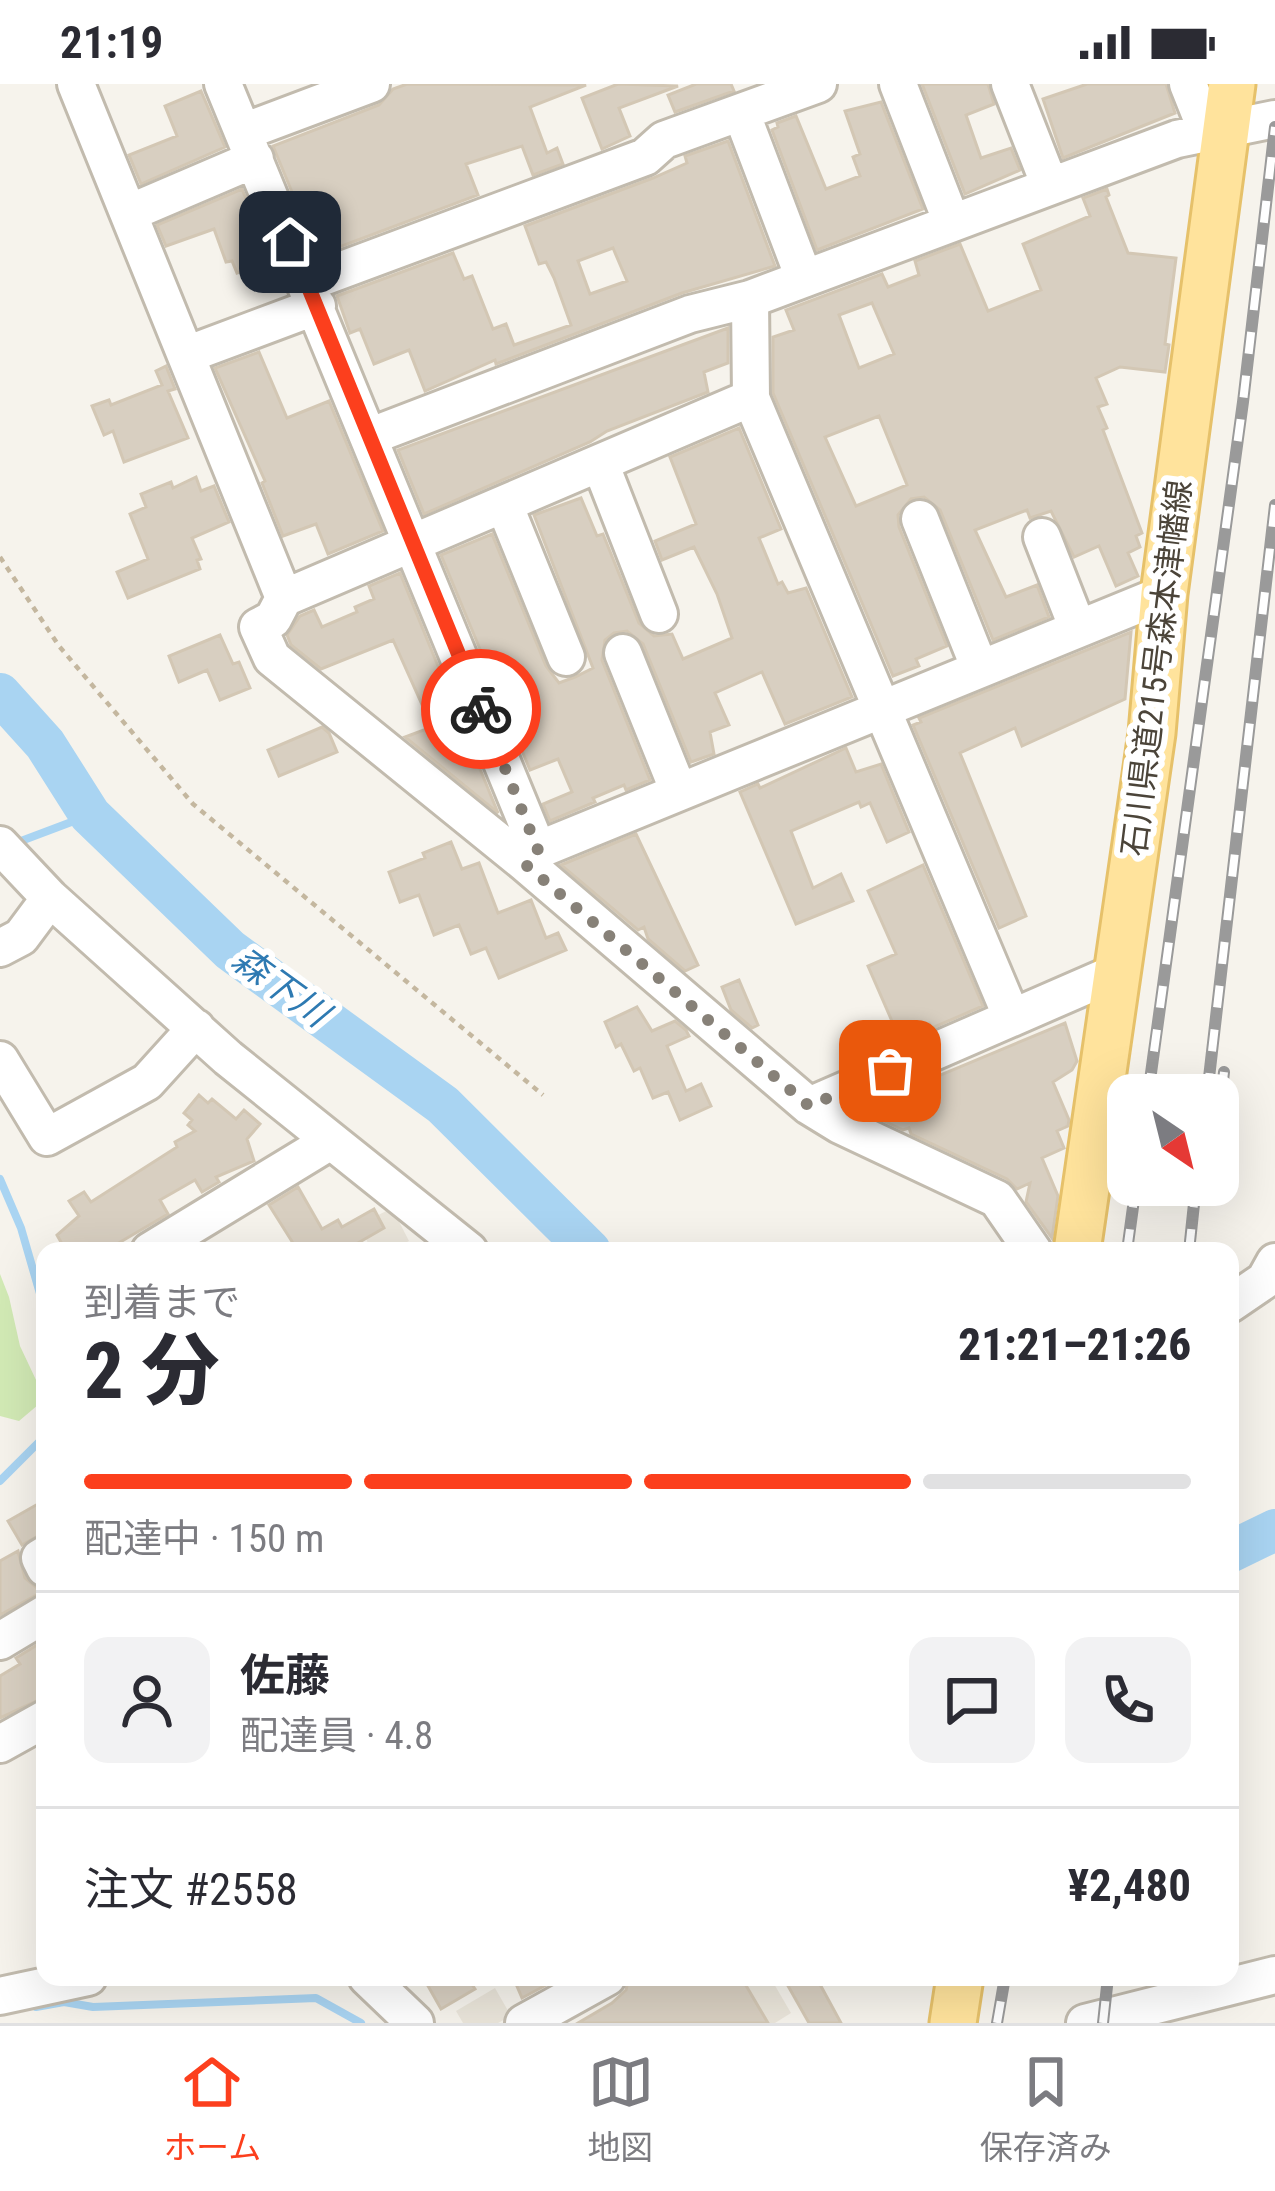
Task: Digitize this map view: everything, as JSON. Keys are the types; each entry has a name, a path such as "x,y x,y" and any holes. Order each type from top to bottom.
{"main road":[{"name":"石川県道215号森本津幡線","path":"1078,1242 1152,733 1164,594 1232,84"},
{"path":"952,2023 958,1986"}],"street":[{"path":"76,84 284,598"},
{"path":"224,84 371,436 532,857"},
{"path":"129,213 371,84"},
{"path":"186,355 312,295 645,158 664,140 818,84"},
{"path":"898,84 952,223"},
{"path":"1010,84 1050,187"},
{"path":"1188,84 1200,114 1226,129"},
{"path":"740,112 804,278"},
{"path":"371,436 690,314 750,299 1177,139 1275,119"},
{"path":"750,299 751,398 1012,1018"},
{"path":"751,398 284,598 273,619 258,627 272,658 532,857 809,1106 839,1125 997,1199 1027,1242"},
{"path":"600,463 659,614"},
{"path":"505,503 566,657"},
{"path":"920,519 980,669"},
{"path":"1042,538 1078,629"},
{"path":"532,857 1164,594"},
{"path":"622,653 679,792"},
{"path":"0,845 50,898 196,1028 329,1142 457,1242"},
{"path":"0,948 21,938 50,898"},
{"path":"809,1106 1115,973"},
{"path":"0,1060 47,1137 147,1082 196,1028"},
{"path":"165,1242 329,1142"},
{"path":"1239,1298 1265,1280 1275,1262"},
{"path":"0,1641 36,1619"},
{"path":"0,1744 36,1724"},
{"path":"1239,1984 1275,1975"},
{"path":"11,1994 47,1986"},
{"path":"376,1986 415,2023"},
{"path":"524,2023 591,1986"},
{"path":"1085,2023 1231,1986"}],"path":[{"path":"0,557 59,646 194,804 543,1095"}],"shaded area":[{"path":"392,1208 409,1241 368,1242 359,1225"},
{"path":"722,1986 775,1986 791,2013 775,2023 745,2023"},
{"path":"495,1988 511,2016 498,2023 463,2023 456,2011"}],"green space":[{"path":"0,1274 20,1346 36,1380 36,1407 19,1421 0,1416"}],"building":[{"path":"407,84 586,85 530,107 547,153 557,148 563,164 533,175 522,146 466,164 478,195 318,255 273,146 379,105 393,89"},
{"path":"618,84 678,86 619,108 630,136 602,149 582,98"},
{"path":"696,84 731,84 734,91 675,112 668,95"},
{"path":"922,84 988,84 994,104 966,115 981,158 1011,148 1020,170 965,194"},
{"path":"1087,84 1166,84 1175,113 1063,158 1043,99"},
{"path":"201,91 225,147 141,184 129,155 177,136 165,106"},
{"path":"881,102 923,209 817,250 772,130 796,116 826,189 860,176 853,157 860,154 845,111"},
{"path":"728,141 775,266 682,293 496,364 495,360 425,391 409,350 374,364 360,329 350,333 337,296 453,253 464,279 472,276 493,329 506,324 514,345 571,325 554,278 546,262 539,264 525,226 653,178 687,163 685,156","holes":["613,248 627,281 590,294 578,261"]},
{"path":"242,189 271,260 237,273 232,261 226,262 214,229 166,246 157,225"},
{"path":"1107,189 1128,253 1176,258 1165,372 1120,367 1096,378 1107,404 1098,407 1107,428 1103,430 1142,533 1136,536 1140,547 1128,553 1138,576 1116,586 1099,546 1074,557 1051,511 1030,518 1027,510 975,530 1006,597 1037,585 1049,617 993,640 940,510 924,497 911,499 898,515 899,527 947,646 916,659 919,666 893,676 773,393 773,337 794,330 786,310 882,274 888,287 919,275 915,261 960,244 988,311 1041,290 1023,244 1090,216 1083,198","holes":["872,303 894,354 859,368 839,315","879,416 907,485 856,506 825,437"]},
{"path":"728,328 728,363 704,372 708,392 607,431 424,514 398,450"},
{"path":"259,352 287,418 329,401 383,531 328,554 316,524 283,536 265,481 215,368"},
{"path":"166,366 175,389 168,391 188,438 124,462 113,431 104,435 92,406 109,400 111,405 162,385 156,371"},
{"path":"739,428 781,529 759,538 778,584 782,582 788,593 806,588 852,697 785,724 762,672 715,693 729,725 710,732 714,754 691,762 643,644 627,631 614,633 605,640 602,660 650,780 626,790 624,785 550,821 543,804 572,792 558,759 530,770 441,555 492,534 546,666 559,683 575,677 593,668 534,515 581,498 597,536 603,534 639,623 654,636 672,634 683,659 732,638 694,547 662,560 655,541 696,524 670,457"},
{"path":"196,477 201,491 214,486 229,522 192,538 200,569 128,598 117,572 148,559 130,514 146,507 141,494 171,482 173,488"},
{"path":"400,573 498,813 405,737 432,727 393,640 321,669 291,645 287,635 300,616 314,610 322,627 357,612 355,607 374,599 369,586"},
{"path":"1131,632 1125,699 1022,746 1015,728 960,753 1026,916 999,928 913,725 921,722 919,718"},
{"path":"220,635 250,688 220,700 207,670 179,682 169,656"},
{"path":"322,727 337,752 279,776 268,750"},
{"path":"846,748 856,772 881,764 909,832 887,842 870,803 861,807 859,802 791,831 813,888 841,874 853,901 796,924 740,792 758,784 760,788"},
{"path":"636,834 698,965 685,971 648,939 644,927 638,930 561,865"},
{"path":"451,842 462,869 479,863 498,913 531,900 546,938 558,933 566,950 499,978 486,948 471,954 459,925 434,935 419,895 400,902 389,872"},
{"path":"923,865 983,1006 932,1028 929,1023 898,1035 868,966 896,954 868,891"},
{"path":"739,980 758,1025 752,1028 731,1010 722,987"},
{"path":"637,1007 652,1031 675,1021 686,1030 689,1036 667,1046 686,1091 701,1084 711,1106 680,1120 668,1092 653,1098 640,1068 634,1071 605,1022"},
{"path":"1065,1023 1077,1061 1053,1082 1068,1126 1057,1131 1064,1148 1042,1158 1058,1196 1052,1238 1026,1202 1030,1183 1017,1189 1007,1179 911,1134 909,1128 903,1130 859,1109"},
{"path":"199,1095 208,1103 212,1099 236,1119 244,1110 260,1124 247,1139 254,1161 216,1177 219,1182 202,1192 195,1180 160,1200 168,1214 120,1242 61,1242 57,1235 79,1216 69,1201 84,1192 91,1202 177,1147 175,1142 195,1131 184,1113"},
{"path":"298,1187 322,1229 338,1220 342,1227 374,1209 384,1228 360,1242 292,1242 269,1205"},
{"path":"36,1505 36,1537 22,1545 8,1521"},
{"path":"18,1551 25,1578 36,1587 36,1595 0,1615 0,1561"},
{"path":"36,1646 36,1701 0,1718 0,1676 20,1664 16,1658"},
{"path":"428,1986 475,1989 441,2009"},
{"path":"517,1986 544,1986 522,1998"},
{"path":"627,1986 746,1986 768,2023 578,2023"},
{"path":"788,1986 821,1986 841,2023 809,2023"}],"waterway":[{"name":"森下川","path":"0,694 45,744 90,815 230,950 443,1105 581,1242"},
{"path":"13,844 90,815"},
{"path":"0,1179 36,1280"},
{"path":"0,1481 36,1445"},
{"name":"森下川","path":"1239,1548 1275,1530"},
{"path":"31,2004 93,2007 316,1998 361,2023"}],"railway":[{"path":"1151,1074 1243,402 1275,127"},
{"path":"1209,1074 1275,505"},
{"path":"1128,1242 1133,1206"},
{"path":"1190,1242 1194,1206"},
{"path":"997,2023 1003,1986"},
{"path":"1103,2023 1107,1986"}],"way so far":[{"path":"481,709 538,850 526,865 809,1106 890,1071"}],"route":[{"path":"290,242 481,709"}]}
